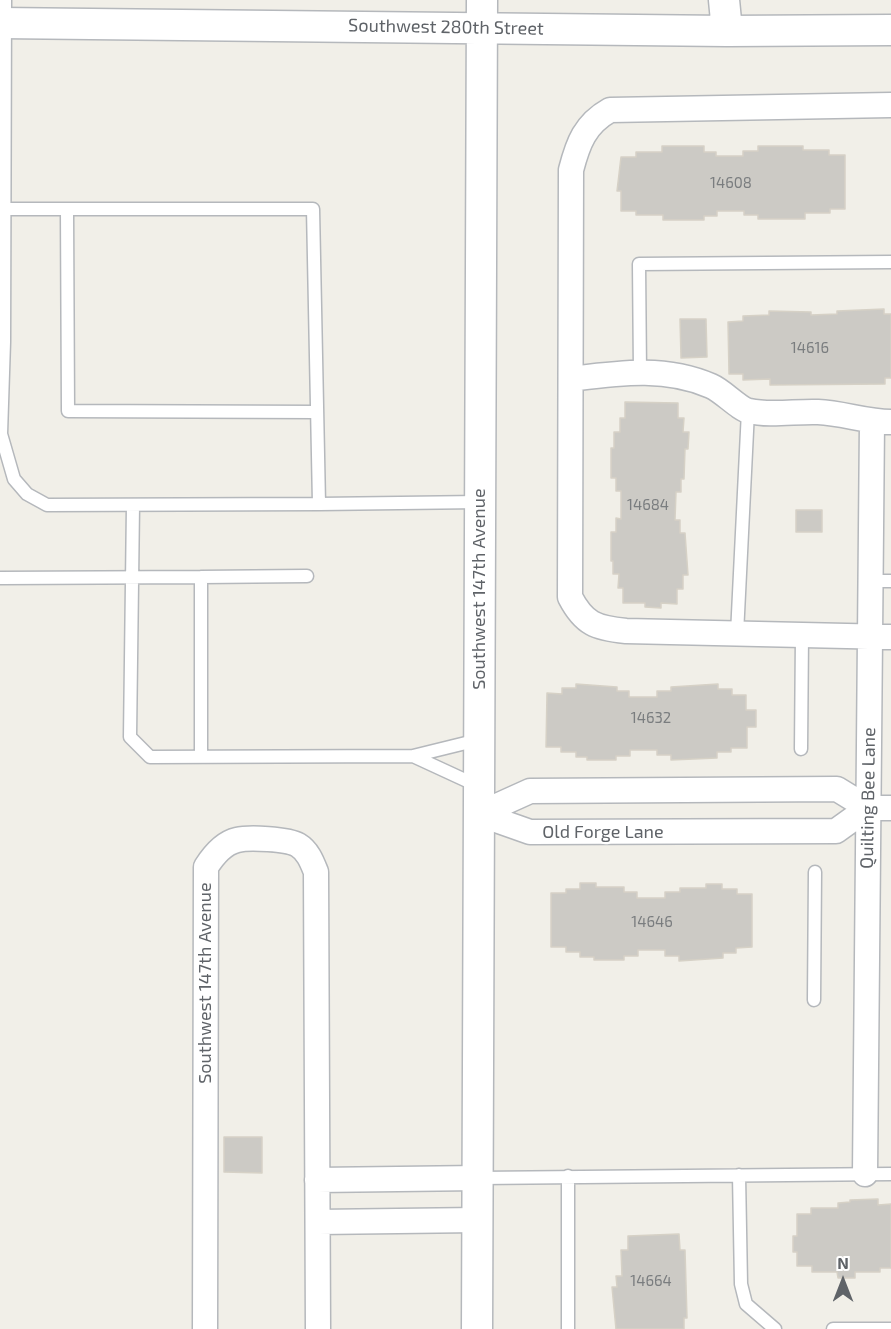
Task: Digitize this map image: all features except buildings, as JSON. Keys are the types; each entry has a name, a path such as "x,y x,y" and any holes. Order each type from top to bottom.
{"street":[{"path":"724,0 727,31"},
{"name":"Southwest 280th Street","path":"4,15 482,14 727,31 891,30"},
{"name":"Southwest 147th Avenue","path":"477,1329 482,14"},
{"path":"880,637 626,631 602,628 580,617 570,597 571,170 584,131 596,118 610,110 891,105"},
{"path":"571,380 640,373 673,373 712,386 748,411 821,412 881,422"},
{"name":"Quilting Bee Lane","path":"865,1174 879,808 881,422"},
{"path":"479,800 530,791 837,789 879,808"},
{"name":"Old Forge Lane","path":"479,800 530,832 836,831 879,808"},
{"name":"Southwest 147th Avenue","path":"205,1329 206,867 214,854 237,840 276,840 298,845 309,855 316,872 318,1329"},
{"path":"317,1180 479,1178"},
{"path":"318,1222 478,1220"}],"lane":[{"path":"4,15 1,434 14,479 27,494 47,505 480,502"},
{"path":"4,209 67,211 313,208 319,504"},
{"path":"67,211 68,411 317,412"},
{"path":"640,373 639,264 891,262"},
{"path":"737,634 748,411"},
{"path":"133,505 130,737 150,757 413,756 478,740"},
{"path":"1,578 307,576"},
{"path":"201,577 201,756"},
{"path":"801,749 802,635"},
{"path":"413,756 479,800"},
{"path":"814,1000 815,872"},
{"path":"479,1178 891,1174"},
{"path":"740,1175 741,1284 746,1304 775,1329"},
{"path":"568,1176 568,1329"},
{"path":"833,1329 891,1329"}]}
